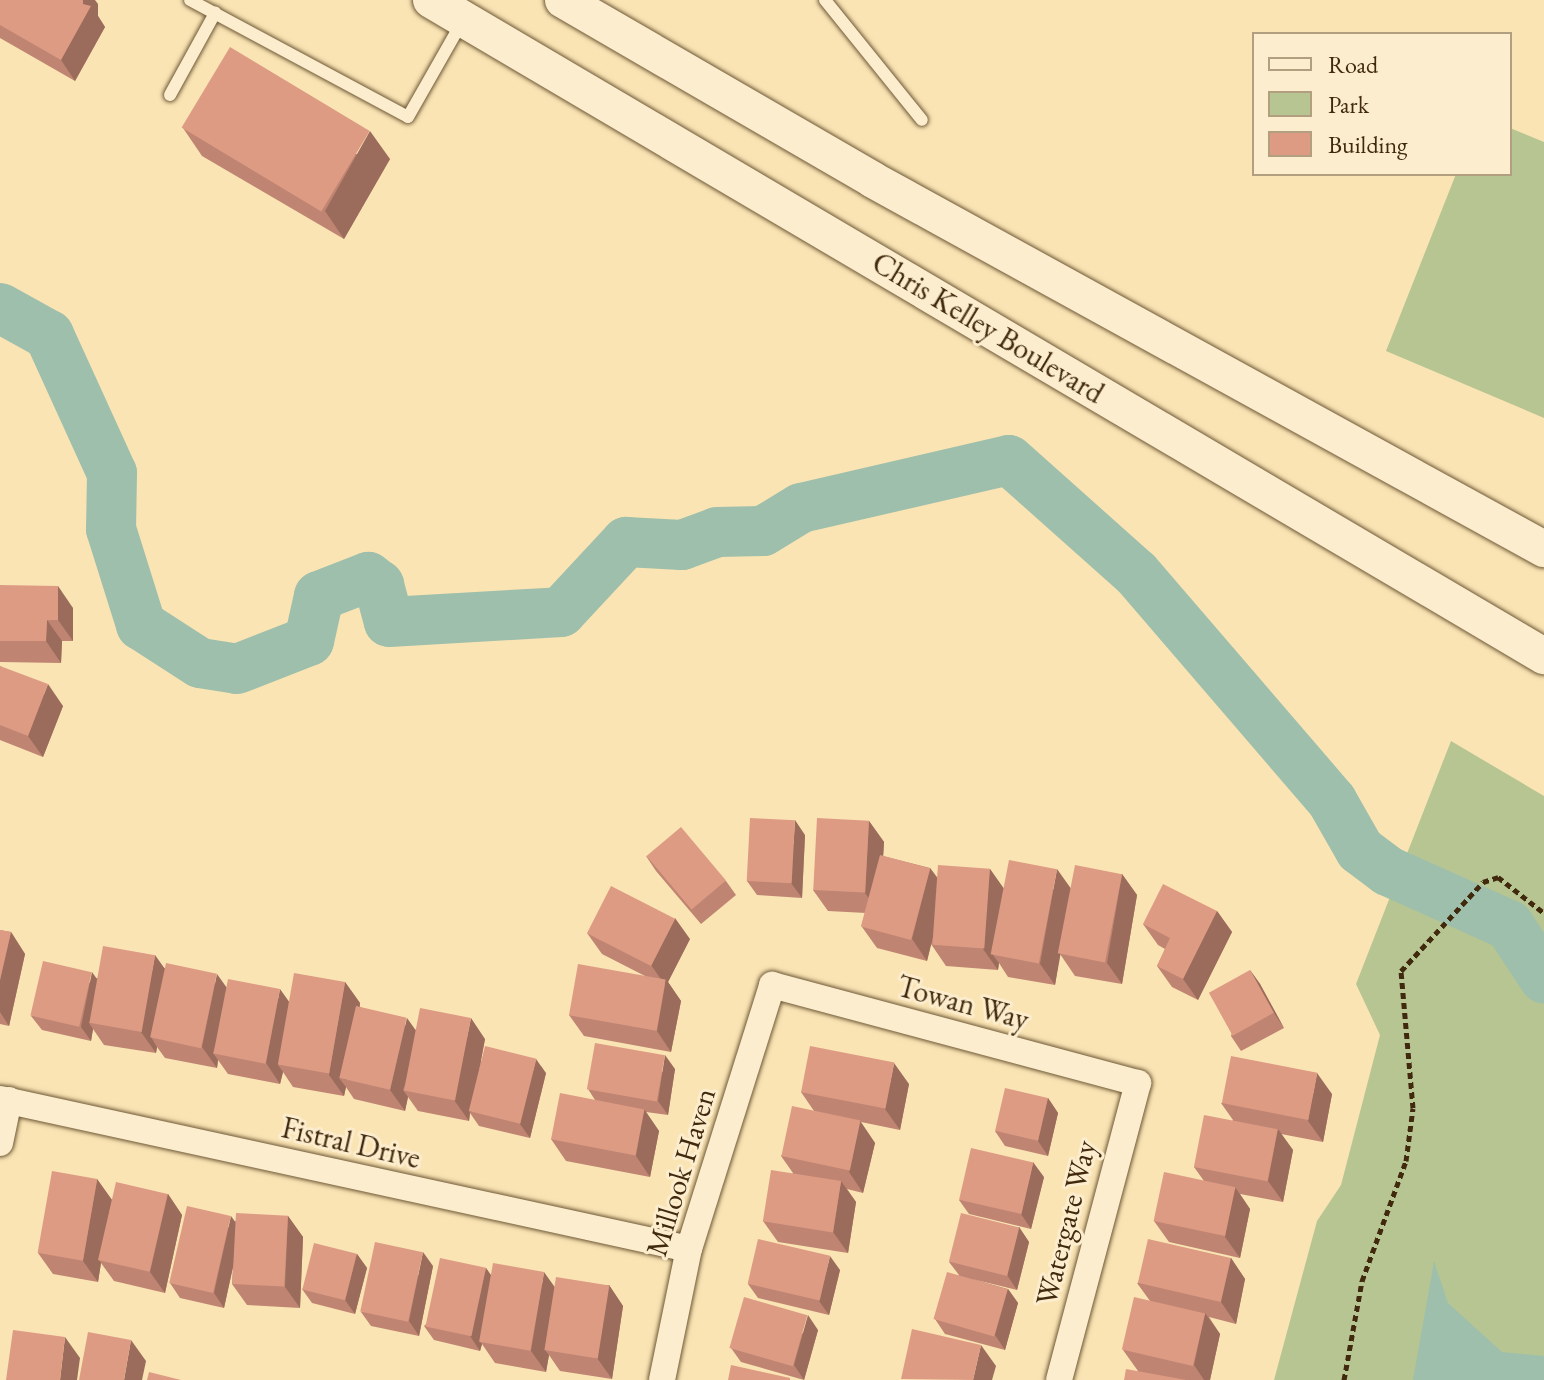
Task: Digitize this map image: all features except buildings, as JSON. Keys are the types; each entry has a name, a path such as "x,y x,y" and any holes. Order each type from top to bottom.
{"main road":[{"name":"Chris Kelley Boulevard","path":"431,0 1544,656"},
{"path":"563,0 1544,549"}],"street":[{"name":"Towan Way","path":"772,985 1138,1083"},
{"name":"Millook Haven","path":"662,1380 689,1249 772,985"},
{"name":"Watergate Way","path":"1059,1380 1138,1083"},
{"name":"Fistral Drive","path":"5,1099 689,1249"},
{"path":"0,1143 5,1099"}],"lane":[{"path":"190,0 408,117 464,19"},
{"path":"825,0 922,120"},
{"path":"170,95 215,13"}],"path":[{"path":"1344,1380 1362,1281 1406,1161 1412,1121 1401,971 1476,890 1498,877 1544,913"}],"green space":[{"path":"1512,129 1544,142 1544,418 1386,351 1455,176 1512,176"},
{"path":"1451,741 1544,796 1544,1380 1274,1380 1317,1221 1341,1185 1380,1035 1356,984"}],"shaded area":[{"path":"1434,1261 1448,1303 1502,1352 1544,1356 1544,1380 1413,1380"}],"waterway":[{"path":"0,308 49,335 112,473 111,529 141,625 200,663 237,669 309,641 319,596 368,577 379,585 389,622 561,612 626,542 682,545 717,532 763,531 801,508 1009,460 1136,573 1332,801 1360,850 1388,871 1509,925 1544,978"}]}
